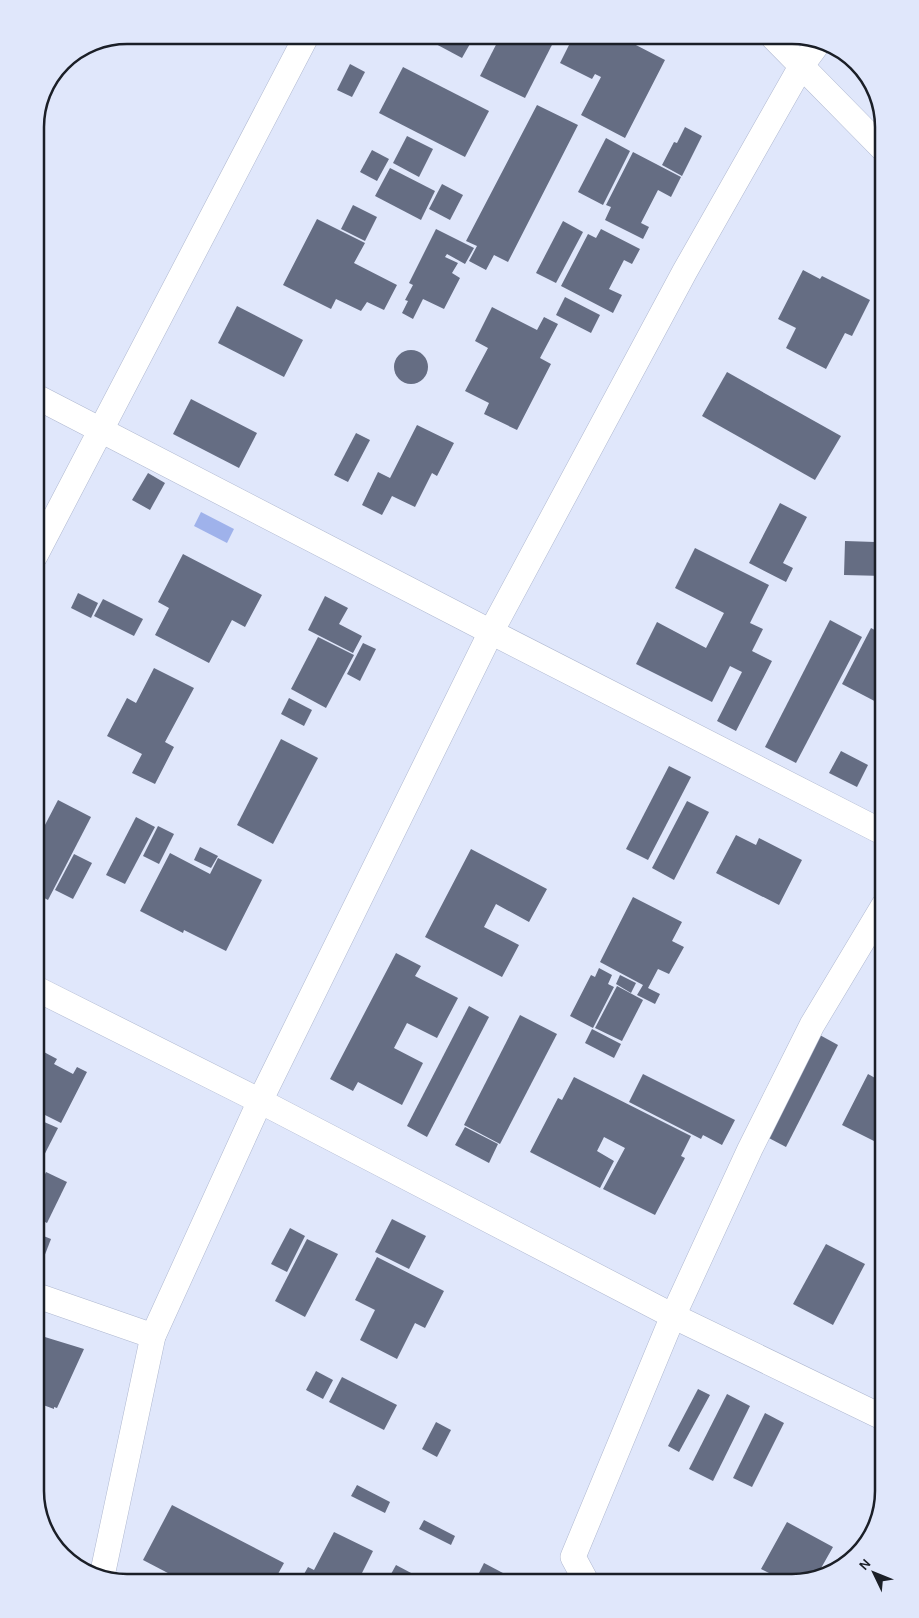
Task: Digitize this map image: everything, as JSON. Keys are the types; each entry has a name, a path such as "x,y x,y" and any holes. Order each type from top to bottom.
{"street":[{"path":"44,539 302,44"},
{"path":"780,44 875,141"},
{"path":"103,1571 153,1336 260,1101 491,632 685,272 802,65 815,47"},
{"path":"44,401 875,828"},
{"path":"583,1574 573,1557 673,1316 750,1149 812,1025 875,920"},
{"path":"44,993 260,1101 673,1316 875,1414"},
{"path":"44,1298 153,1336"}],"water":[{"path":"201,512 234,529 227,543 194,526"}],"building":[{"path":"436,44 470,44 462,58"},
{"path":"496,44 552,44 525,98 480,76"},
{"path":"570,44 634,44 665,60 625,138 581,115 601,77 595,74 592,79 560,63"},
{"path":"350,64 365,72 352,97 337,90"},
{"path":"403,67 489,111 465,157 379,113"},
{"path":"537,105 578,125 508,262 494,255 486,270 469,261 477,246 466,241"},
{"path":"685,127 702,136 682,176 662,165 674,142 677,143"},
{"path":"407,136 433,149 419,177 393,163"},
{"path":"606,138 630,151 603,205 578,192"},
{"path":"372,150 389,159 377,181 360,172"},
{"path":"633,152 681,177 671,197 658,190 641,223 649,227 643,239 605,220 611,207 606,205"},
{"path":"390,168 435,191 421,220 375,196"},
{"path":"442,184 463,195 450,220 429,209"},
{"path":"353,205 377,217 365,241 341,229"},
{"path":"317,219 365,243 354,263 397,285 384,310 367,302 361,311 336,299 331,309 283,285"},
{"path":"563,221 583,232 556,283 536,273"},
{"path":"436,229 474,248 465,264 447,254 445,257 458,263 452,273 460,278 444,309 423,299 413,319 402,313 408,301 405,300 413,285 409,283"},
{"path":"601,229 640,249 632,264 624,260 609,289 622,295 613,313 561,286 588,234 596,238"},
{"path":"803,270 820,279 822,276 870,300 852,336 845,333 826,369 786,348 796,328 778,319"},
{"path":"565,297 600,315 591,333 556,315"},
{"path":"237,306 303,340 284,377 218,343"},
{"path":"492,307 537,330 544,317 558,324 540,358 551,364 517,430 484,414 489,403 465,391 488,348 475,341"},
{"path":"411,350 418,351 423,355 427,360 427,374 423,379 418,383 411,384 404,383 399,379 395,374 394,367 395,360 399,355 404,351"},
{"path":"727,372 841,436 815,480 702,416"},
{"path":"191,399 257,433 239,468 173,434"},
{"path":"417,425 454,443 437,476 432,473 415,507 392,496 382,515 362,505 378,472 390,478"},
{"path":"356,433 370,440 348,482 334,475"},
{"path":"148,473 165,483 150,510 132,500"},
{"path":"780,503 807,517 783,563 793,568 786,582 749,563"},
{"path":"845,541 875,542 875,576 844,575"},
{"path":"695,548 769,585 750,623 763,629 752,651 772,661 736,731 717,721 742,672 730,666 712,702 636,664 657,622 706,648 724,613 675,588"},
{"path":"183,554 262,595 245,627 232,620 209,663 155,635 169,608 158,602"},
{"path":"78,593 98,603 91,618 71,608"},
{"path":"325,596 348,608 339,624 362,636 353,653 308,630"},
{"path":"103,599 143,619 134,636 94,616"},
{"path":"830,620 862,637 796,763 765,747"},
{"path":"871,628 875,630 875,701 842,684"},
{"path":"318,637 354,655 326,708 291,689"},
{"path":"363,643 376,649 360,681 347,674"},
{"path":"154,668 194,688 165,742 174,747 155,784 132,773 142,754 107,736 127,698 136,703"},
{"path":"289,698 312,710 304,726 281,714"},
{"path":"281,739 318,758 273,844 237,825"},
{"path":"841,751 868,765 857,787 829,773"},
{"path":"669,766 691,777 648,860 626,849"},
{"path":"58,800 91,817 48,900 44,898 44,827"},
{"path":"687,801 709,812 674,880 652,868"},
{"path":"136,817 155,827 125,884 106,875"},
{"path":"158,826 174,834 159,864 143,856"},
{"path":"736,835 756,845 759,838 802,860 779,905 716,873"},
{"path":"200,847 218,856 211,868 194,860"},
{"path":"471,849 547,889 529,922 496,904 484,927 519,945 502,977 425,937"},
{"path":"170,853 210,874 218,858 262,880 226,951 184,930 183,933 140,911"},
{"path":"74,854 92,863 73,899 55,890"},
{"path":"633,897 682,922 672,941 684,947 669,974 658,969 648,988 660,994 655,1004 637,995 643,985 600,962"},
{"path":"396,953 421,966 415,976 458,998 437,1038 407,1023 394,1048 423,1063 402,1105 358,1082 353,1091 330,1079"},
{"path":"599,968 612,975 608,984 614,987 593,1028 570,1016 591,975 595,977"},
{"path":"620,975 636,983 631,993 616,984"},
{"path":"617,986 643,1000 622,1041 595,1028"},
{"path":"469,1006 489,1017 427,1137 407,1126"},
{"path":"520,1015 557,1034 500,1144 464,1125"},
{"path":"592,1029 621,1044 614,1058 585,1043"},
{"path":"818,1034 838,1045 786,1147 765,1136"},
{"path":"44,1052 57,1059 54,1064 73,1074 77,1067 87,1072 61,1123 44,1114"},
{"path":"643,1074 735,1120 722,1145 703,1135 701,1139 629,1102"},
{"path":"868,1074 875,1078 875,1142 842,1125"},
{"path":"574,1077 691,1136 681,1156 685,1158 655,1215 603,1189 625,1148 604,1137 597,1151 614,1161 600,1188 530,1152 558,1098 562,1100"},
{"path":"44,1122 58,1128 44,1155"},
{"path":"465,1127 498,1144 489,1163 455,1145"},
{"path":"46,1172 67,1182 47,1223 44,1222 44,1176"},
{"path":"392,1219 426,1236 409,1269 375,1252"},
{"path":"290,1228 305,1236 287,1272 271,1264"},
{"path":"44,1236 51,1239 44,1257"},
{"path":"307,1239 338,1254 305,1317 275,1301"},
{"path":"826,1244 865,1264 833,1325 793,1304"},
{"path":"377,1257 444,1291 425,1328 415,1323 397,1359 360,1340 375,1310 355,1300"},
{"path":"44,1337 84,1349 57,1408 54,1407 54,1409 44,1405"},
{"path":"316,1371 333,1380 323,1399 306,1390"},
{"path":"342,1377 397,1405 384,1430 329,1402"},
{"path":"698,1389 710,1395 679,1452 668,1446"},
{"path":"727,1394 750,1406 713,1481 689,1469"},
{"path":"765,1413 784,1423 752,1487 733,1478"},
{"path":"436,1422 451,1430 437,1457 422,1449"},
{"path":"357,1485 390,1502 385,1513 351,1496"},
{"path":"172,1505 284,1563 278,1574 170,1574 143,1560"},
{"path":"424,1520 455,1536 451,1545 419,1529"},
{"path":"787,1522 833,1547 819,1570 808,1573 771,1574 761,1569"},
{"path":"334,1532 373,1551 362,1574 304,1574 308,1567 314,1570"},
{"path":"484,1563 505,1574 478,1574"},
{"path":"396,1565 413,1574 391,1574"}]}
